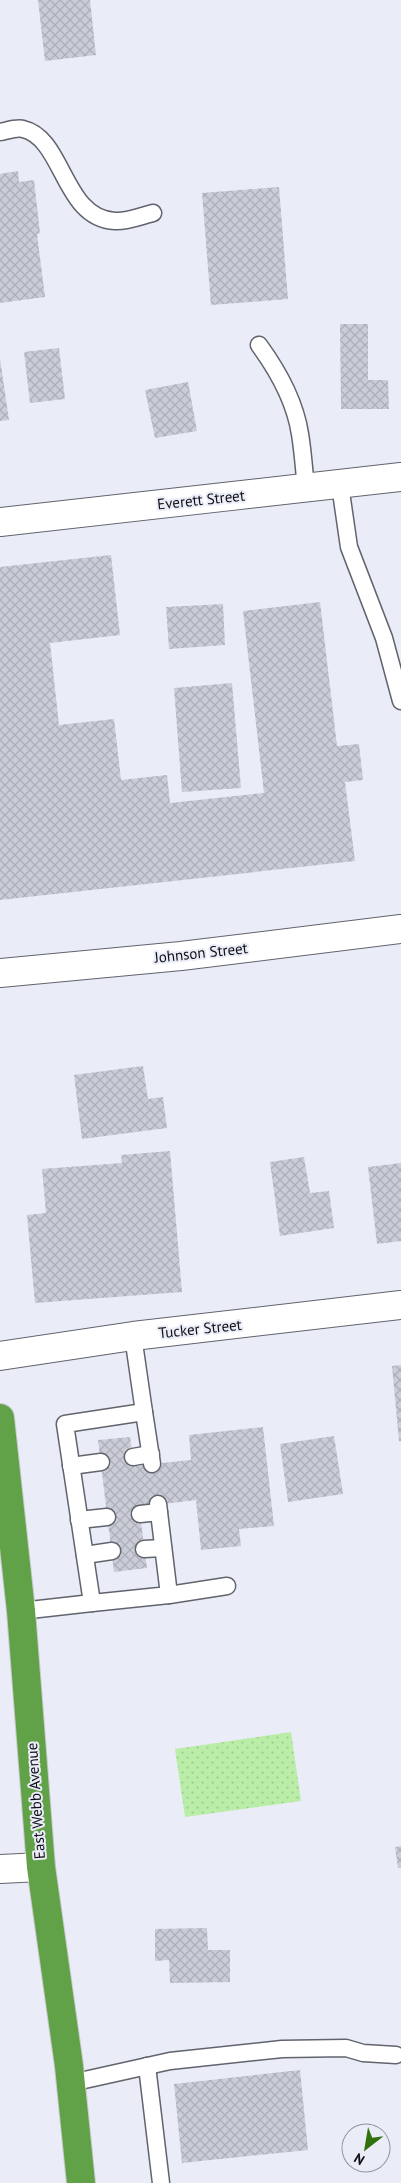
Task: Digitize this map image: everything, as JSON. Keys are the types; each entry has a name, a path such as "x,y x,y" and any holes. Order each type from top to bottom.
{"highway":[{"name":"East Webb Avenue","path":"0,1418 21,1611 41,1867 71,2083 81,2183"}],"street":[{"name":"Everett Street","path":"0,522 401,477"},
{"name":"Johnson Street","path":"0,973 181,956 401,929"},
{"name":"Tucker Street","path":"0,1356 134,1336 401,1305"},
{"path":"0,1869 41,1867"}],"lane":[{"path":"0,132 22,129 42,139 82,206 97,216 115,221 153,213"},
{"path":"259,345 269,358 292,403 300,432 306,488"},
{"path":"340,485 350,547 384,638 401,701"},
{"path":"133,1457 152,1459 134,1336"},
{"path":"92,1603 65,1424 144,1412"},
{"path":"72,1466 101,1462"},
{"path":"140,1514 159,1508 169,1595"},
{"path":"80,1520 107,1517"},
{"path":"144,1549 163,1548"},
{"path":"85,1554 112,1552"},
{"path":"21,1611 169,1595 227,1586"},
{"path":"71,2083 170,2061 282,2048 346,2048 363,2053 396,2055"},
{"path":"147,2066 161,2183"}],"green space":[{"path":"291,1732 301,1801 185,1817 175,1749"}],"building":[{"path":"38,0 90,0 96,55 45,61"},
{"path":"18,171 19,182 34,180 40,233 37,234 45,297 0,303 0,174"},
{"path":"279,187 288,299 211,305 202,193"},
{"path":"340,324 368,324 368,380 388,380 389,409 341,409"},
{"path":"59,348 65,399 30,403 24,352"},
{"path":"0,359 9,420 0,421"},
{"path":"188,382 197,431 155,438 145,390"},
{"path":"111,555 120,635 50,643 59,725 114,719 121,780 167,775 170,803 264,793 243,611 320,602 337,746 359,744 363,780 345,782 355,861 0,900 0,567"},
{"path":"223,604 225,645 169,649 166,607"},
{"path":"232,683 241,788 182,792 174,688"},
{"path":"143,1066 148,1099 163,1097 167,1128 82,1139 74,1075"},
{"path":"170,1151 182,1292 35,1303 27,1215 46,1213 42,1169 122,1163 121,1155"},
{"path":"304,1157 310,1193 329,1191 334,1228 280,1236 270,1162"},
{"path":"401,1163 401,1241 377,1244 368,1167"},
{"path":"401,1365 401,1441 399,1441 392,1366"},
{"path":"263,1427 274,1526 239,1529 241,1546 201,1550 196,1500 139,1507 147,1568 114,1572 98,1440 130,1437 134,1466 191,1460 189,1435"},
{"path":"334,1436 343,1494 288,1502 280,1444"},
{"path":"401,1846 401,1868 398,1868 395,1847"},
{"path":"207,1928 208,1950 230,1950 230,1982 170,1983 169,1960 155,1961 155,1929"},
{"path":"300,2070 308,2150 182,2163 174,2084"}]}
